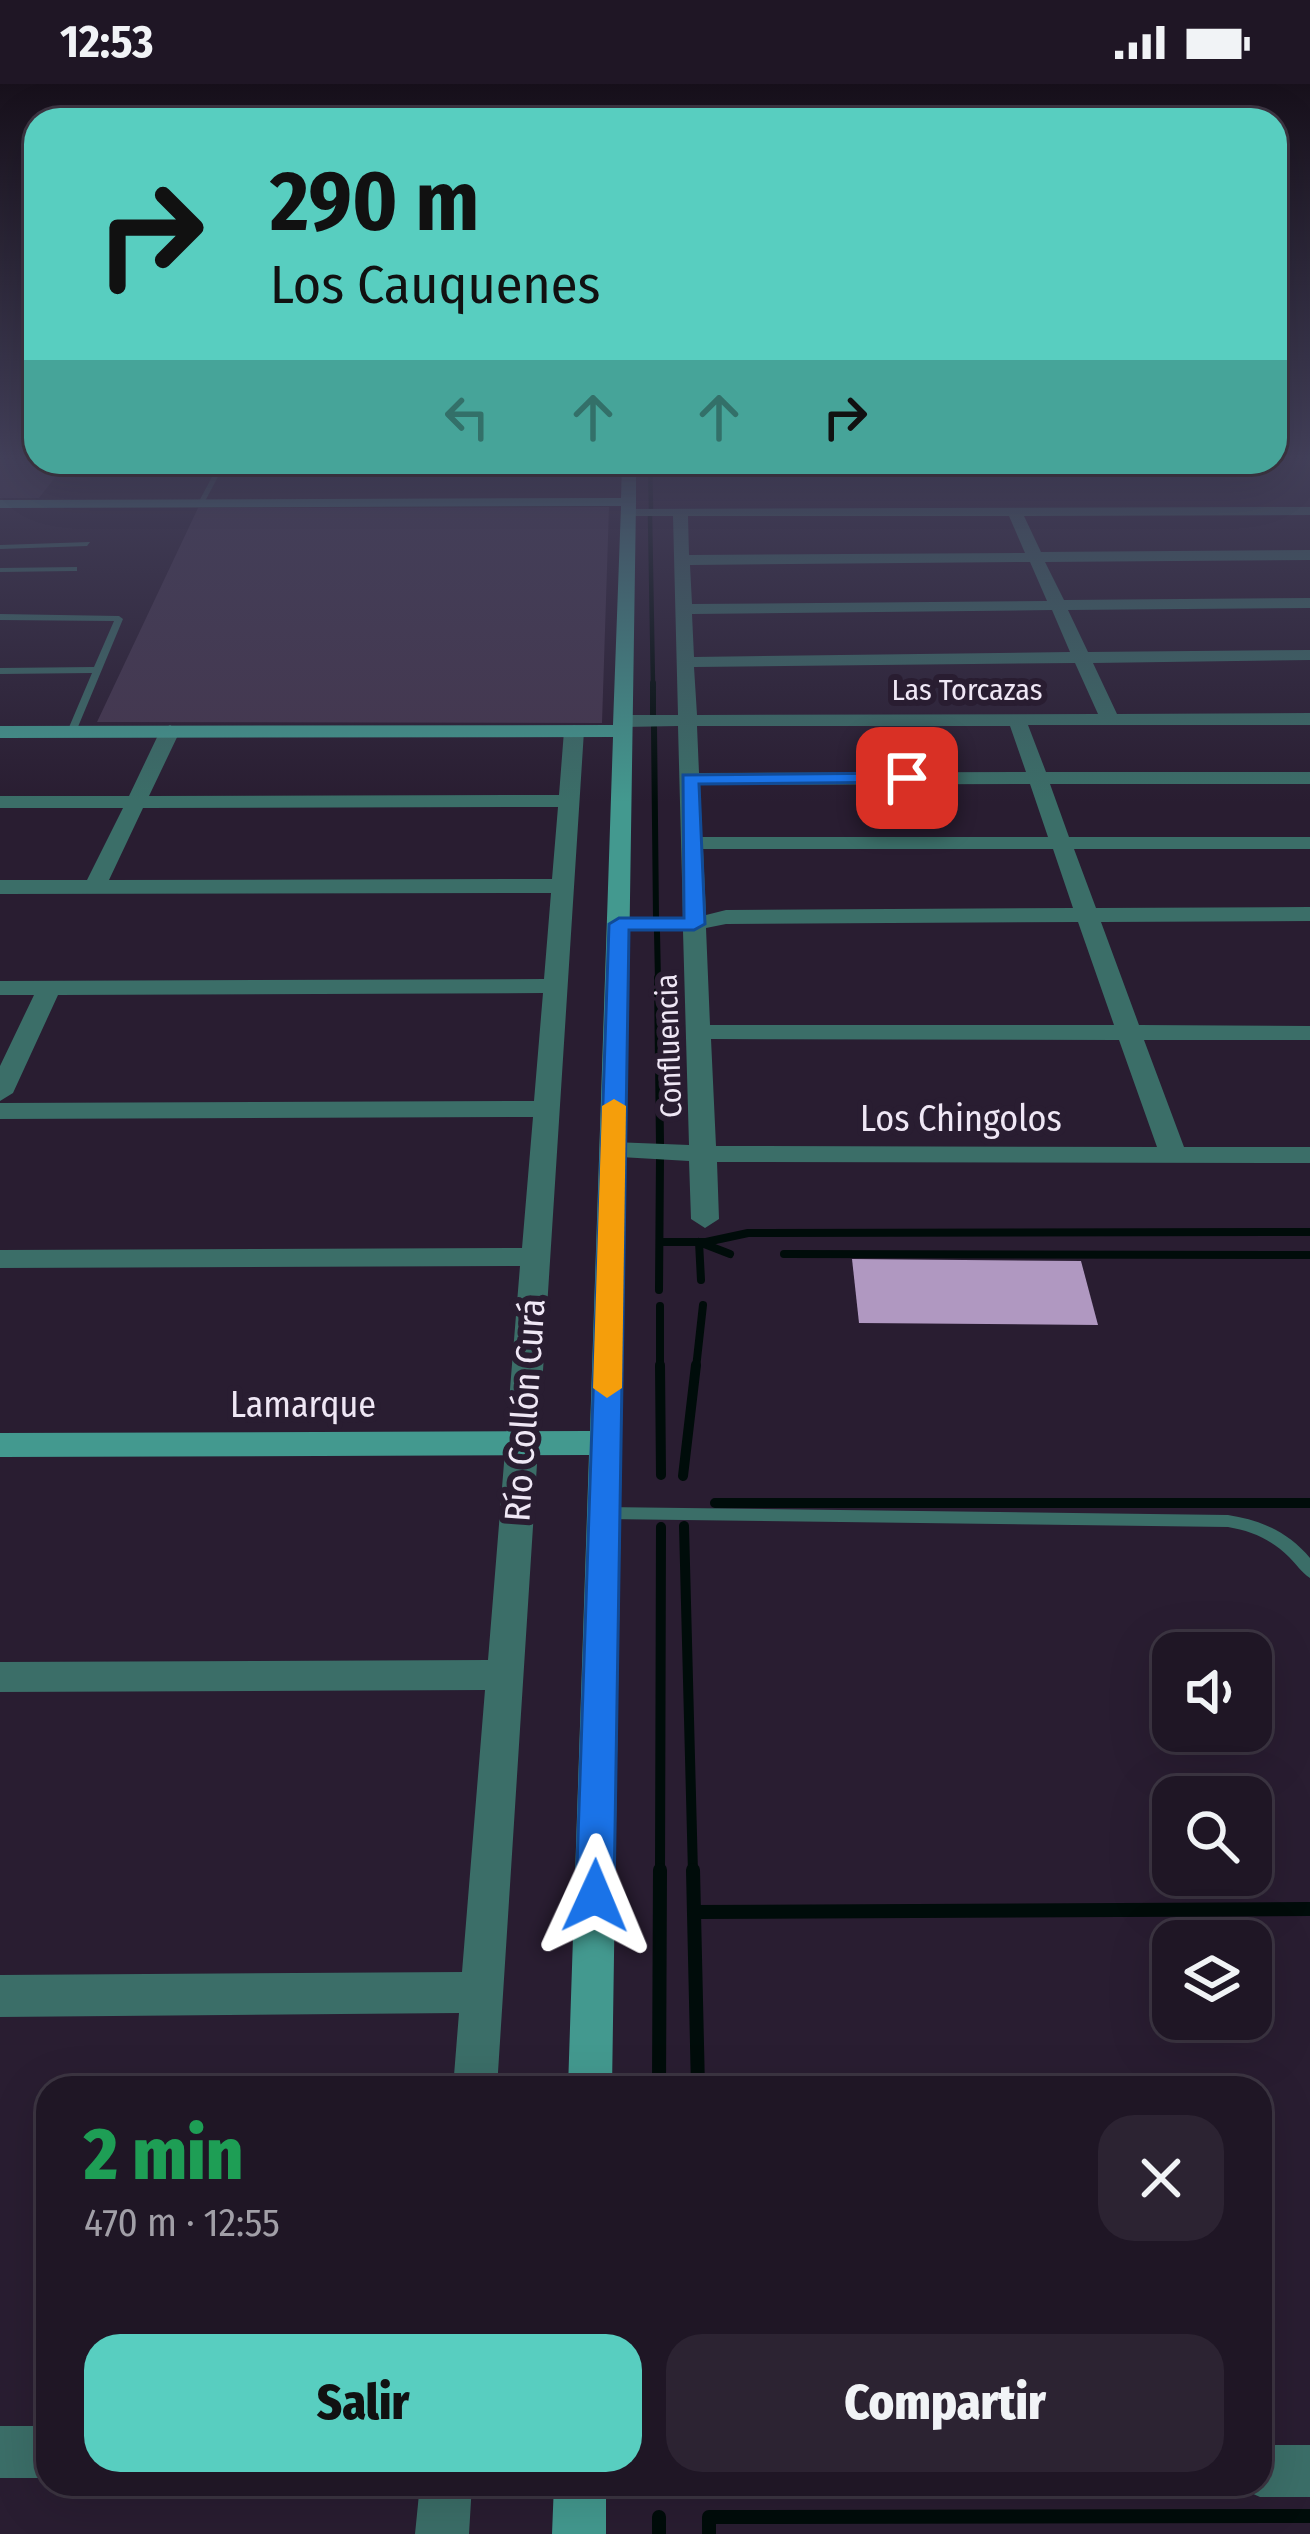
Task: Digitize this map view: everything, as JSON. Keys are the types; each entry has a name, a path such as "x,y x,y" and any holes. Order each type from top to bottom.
{"street":[{"path":"590,2076 627,573"},
{"name":"Confluencia","path":"682,573 705,1219"},
{"path":"1043,573 1110,719"},
{"path":"683,609 1310,603"},
{"path":"686,662 1310,656"},
{"name":"Las Torcazas","path":"0,732 574,731 688,721 1310,719"},
{"path":"1017,720 1173,1155"},
{"path":"95,887 170,731"},
{"name":"Río Collón Curá","path":"476,2076 574,731"},
{"path":"689,779 1310,778"},
{"path":"0,802 569,801"},
{"path":"692,844 1310,844"},
{"path":"0,887 563,886"},
{"path":"619,924 694,924 733,933 1310,914"},
{"path":"1090,923 1310,931"},
{"path":"0,988 556,986"},
{"path":"0,1093 49,988"},
{"path":"698,1032 1310,1033"},
{"path":"0,1111 547,1109"},
{"name":"Los Chingolos","path":"613,1150 1310,1154"},
{"path":"0,1259 536,1257"},
{"name":"Lamarque","path":"0,1445 606,1443"},
{"path":"0,1677 505,1675"},
{"path":"0,1996 482,1992"},
{"path":"0,2452 36,2452"},
{"path":"1272,2471 1310,2471"},
{"path":"442,2534 445,2496"},
{"path":"579,2534 580,2496"}],"lane":[{"path":"0,617 118,617 72,731"},
{"path":"0,671 99,670"},
{"path":"604,1513 1228,1521 1268,1531 1291,1547 1310,1571"}],"shaded area":[{"path":"167,573 607,573 602,723 97,722"}],"building":[{"path":"852,1259 1081,1261 1098,1325 859,1323"}],"waterway":[{"path":"651,573 653,686"},
{"path":"653,686 653,716"},
{"path":"654,727 656,917"},
{"path":"657,932 658,981"},
{"path":"658,978 660,1143"},
{"path":"659,1290 660,1158"},
{"path":"699,1242 748,1233 1310,1232"},
{"path":"660,1242 699,1242"},
{"path":"699,1242 730,1254"},
{"path":"699,1242 701,1280"},
{"path":"784,1254 1310,1255"},
{"path":"696,1368 703,1305"},
{"path":"660,1306 660,1365"},
{"path":"660,1365 661,1475"},
{"path":"683,1476 696,1365"},
{"path":"715,1503 1310,1503"},
{"path":"684,1526 693,1873"},
{"path":"660,1873 661,1527"},
{"path":"659,2076 660,1870"},
{"path":"693,1870 698,2076"},
{"path":"694,1912 1310,1909"},
{"path":"709,2534 709,2517 1310,2516"},
{"path":"659,2517 659,2534"}],"slow traffic":[{"path":"607,1388 614,1106"}],"route":[{"path":"595,1896 619,924 694,924 689,779 907,778"}]}
